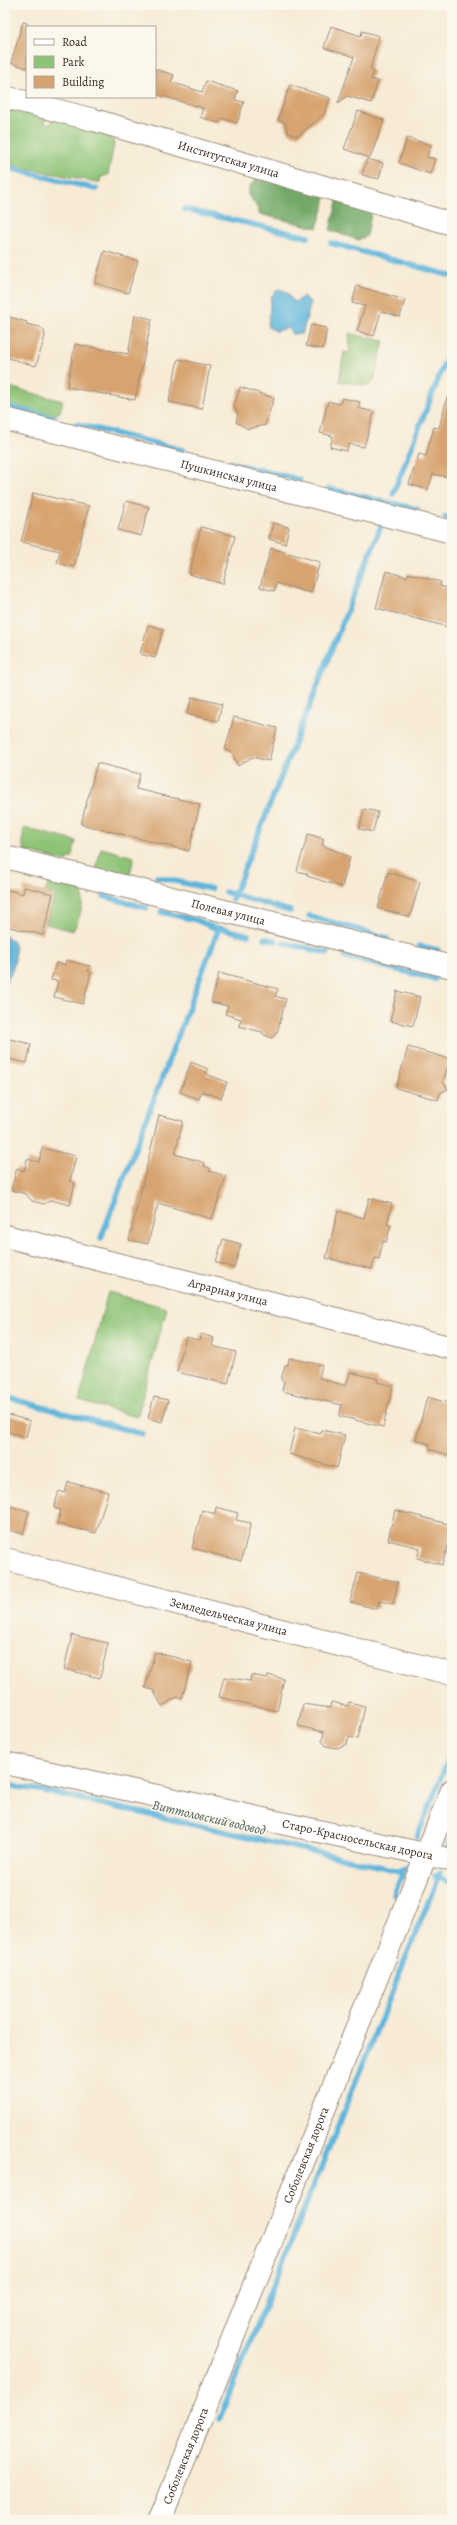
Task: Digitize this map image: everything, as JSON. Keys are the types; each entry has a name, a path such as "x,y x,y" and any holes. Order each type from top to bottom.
{"street":[{"name":"Институтская улица","path":"5,97 94,120 452,224"},
{"name":"Пушкинская улица","path":"5,419 452,532"},
{"name":"Полевая улица","path":"5,857 452,967"},
{"name":"Аграрная улица","path":"5,1236 452,1348"},
{"name":"Земледельческая улица","path":"5,1558 452,1674"},
{"name":"Старо-Красносельская дорога","path":"5,1763 452,1860"},
{"name":"Соболевская дорога","path":"160,2520 452,1790"}],"green space":[{"path":"5,103 46,119 44,123 50,125 54,117 112,137 114,144 108,175 101,177 100,182 96,182 5,164"},
{"path":"258,176 324,194 325,203 317,228 259,214 248,193"},
{"path":"338,198 372,209 367,236 358,240 330,230"},
{"path":"349,333 384,341 374,380 369,386 339,381 344,352 350,353"},
{"path":"5,386 63,401 60,412 54,415 53,420 5,414"},
{"path":"24,828 76,841 72,858 68,858 67,862 25,851 22,842"},
{"path":"101,848 134,857 130,874 126,877 96,869"},
{"path":"50,879 80,886 83,897 80,915 73,931 46,924 55,894 45,892"},
{"path":"108,1292 167,1308 137,1417 79,1401"}],"water":[{"path":"278,289 286,291 293,301 296,302 303,296 311,303 302,334 292,334 288,328 276,331 268,327 271,297"},
{"path":"5,936 11,939 14,944 15,958 14,965 5,983"}],"building":[{"path":"23,22 27,23 26,68 11,63"},
{"path":"331,26 361,36 362,31 379,36 370,70 374,71 371,79 378,81 371,103 347,96 338,103 354,57 324,48"},
{"path":"156,69 174,75 171,82 202,92 206,81 238,91 235,100 244,102 237,123 221,118 219,123 200,117 203,108 156,94"},
{"path":"290,85 330,98 324,114 298,136 288,133 285,122 278,120"},
{"path":"358,111 384,120 370,158 344,149"},
{"path":"407,138 431,145 427,157 435,159 430,174 399,163"},
{"path":"367,159 383,163 379,179 362,175"},
{"path":"104,251 138,261 128,293 95,283"},
{"path":"357,286 405,300 400,317 381,311 374,336 357,331 365,306 352,303"},
{"path":"135,315 152,319 135,400 67,387 75,344 128,354"},
{"path":"9,317 27,322 26,324 40,327 44,331 45,336 36,366 5,357 5,330"},
{"path":"311,325 327,328 323,349 306,346"},
{"path":"178,359 210,366 202,409 169,402"},
{"path":"240,387 274,398 265,425 248,429 236,422 238,414 234,407"},
{"path":"342,398 360,402 358,408 374,412 364,447 349,444 347,451 330,447 333,436 320,433 328,401 340,404"},
{"path":"447,398 452,399 452,478 433,474 428,490 409,484 419,454 426,456 434,427 439,428"},
{"path":"33,493 89,506 74,567 57,563 60,551 21,542"},
{"path":"126,501 149,507 141,536 118,530"},
{"path":"273,523 289,527 285,544 269,539"},
{"path":"201,527 235,536 223,584 189,574"},
{"path":"271,548 320,562 311,593 276,583 274,591 260,587"},
{"path":"386,571 407,577 408,573 441,582 440,586 452,589 452,628 376,608"},
{"path":"148,625 163,629 155,658 140,654"},
{"path":"192,697 222,704 218,721 187,714"},
{"path":"234,717 277,728 269,761 252,757 238,766 232,752 225,750"},
{"path":"97,763 140,774 136,789 200,804 189,851 81,824"},
{"path":"364,809 378,812 373,832 359,829"},
{"path":"308,834 324,839 322,845 350,857 342,887 307,876 308,874 297,871"},
{"path":"388,872 420,882 410,917 378,908"},
{"path":"24,887 53,894 43,935 5,926 5,889 23,894"},
{"path":"66,960 90,966 88,971 91,972 83,1004 54,997 58,981 51,980 56,963 65,965"},
{"path":"219,973 278,989 275,996 286,999 277,1033 272,1038 264,1035 262,1032 239,1026 241,1019 225,1014 228,1006 211,1002"},
{"path":"397,991 420,997 413,1026 390,1021"},
{"path":"5,1038 31,1044 27,1063 5,1058"},
{"path":"408,1047 450,1059 443,1082 448,1089 440,1093 438,1100 396,1088"},
{"path":"191,1062 208,1069 206,1074 227,1082 221,1098 202,1091 199,1099 180,1092"},
{"path":"159,1115 183,1121 175,1154 205,1163 204,1166 210,1168 209,1171 226,1176 212,1219 158,1203 148,1244 129,1240"},
{"path":"42,1148 76,1156 70,1181 75,1183 70,1205 51,1200 44,1204 32,1201 26,1194 11,1190 17,1168 24,1171 27,1159 39,1162"},
{"path":"369,1198 392,1204 387,1224 391,1225 386,1242 383,1241 379,1259 375,1258 372,1269 326,1258 338,1211 364,1218"},
{"path":"223,1239 241,1244 234,1268 216,1262"},
{"path":"201,1334 214,1338 212,1346 236,1352 228,1384 177,1372 186,1337 199,1340"},
{"path":"289,1358 322,1365 319,1378 346,1386 350,1372 378,1379 377,1382 393,1386 383,1427 339,1416 342,1405 282,1391 284,1381 281,1380 285,1365 288,1365"},
{"path":"154,1397 168,1400 162,1422 148,1418"},
{"path":"427,1397 452,1404 452,1456 429,1449 430,1444 416,1440"},
{"path":"5,1414 30,1421 26,1437 5,1431"},
{"path":"295,1428 321,1434 322,1430 345,1435 337,1468 289,1454"},
{"path":"68,1482 108,1492 96,1533 57,1524 61,1510 54,1508 59,1491 65,1493"},
{"path":"5,1505 29,1511 23,1534 5,1529"},
{"path":"216,1507 238,1513 236,1520 251,1523 241,1561 192,1548 202,1510 215,1514"},
{"path":"395,1510 452,1525 452,1533 442,1565 417,1558 420,1548 388,1540"},
{"path":"358,1573 398,1582 393,1604 379,1601 377,1609 350,1602"},
{"path":"72,1635 108,1643 100,1678 64,1669"},
{"path":"155,1652 192,1662 182,1698 177,1697 162,1706 153,1690 145,1688"},
{"path":"251,1675 267,1678 268,1675 284,1679 277,1711 219,1697 224,1677 250,1681"},
{"path":"331,1702 348,1706 349,1702 365,1706 358,1739 349,1737 347,1744 337,1748 326,1746 322,1741 324,1732 298,1726 303,1704 330,1708"}],"waterway":[{"path":"5,167 96,189"},
{"path":"184,209 308,237"},
{"path":"331,243 452,276"},
{"path":"393,494 452,344"},
{"path":"5,406 55,418"},
{"path":"76,424 183,450"},
{"path":"231,463 300,480"},
{"path":"329,489 417,509"},
{"path":"445,517 452,518"},
{"path":"232,900 381,526"},
{"path":"157,877 211,889"},
{"path":"225,892 290,911"},
{"path":"104,896 147,908"},
{"path":"161,912 196,920 219,930"},
{"path":"309,916 387,938"},
{"path":"101,1238 219,928 248,935"},
{"path":"265,938 276,941"},
{"path":"283,943 328,953"},
{"path":"419,946 438,950"},
{"path":"345,957 435,979"},
{"path":"5,1397 142,1434"},
{"path":"417,1837 452,1750"},
{"name":"Виттоловский водовод","path":"5,1785 40,1790 400,1871 407,1867"},
{"path":"448,1847 452,1836"},
{"path":"394,1895 404,1869"},
{"path":"219,2420 440,1873"},
{"name":"Виттоловский водовод","path":"435,1876 452,1883"}]}
